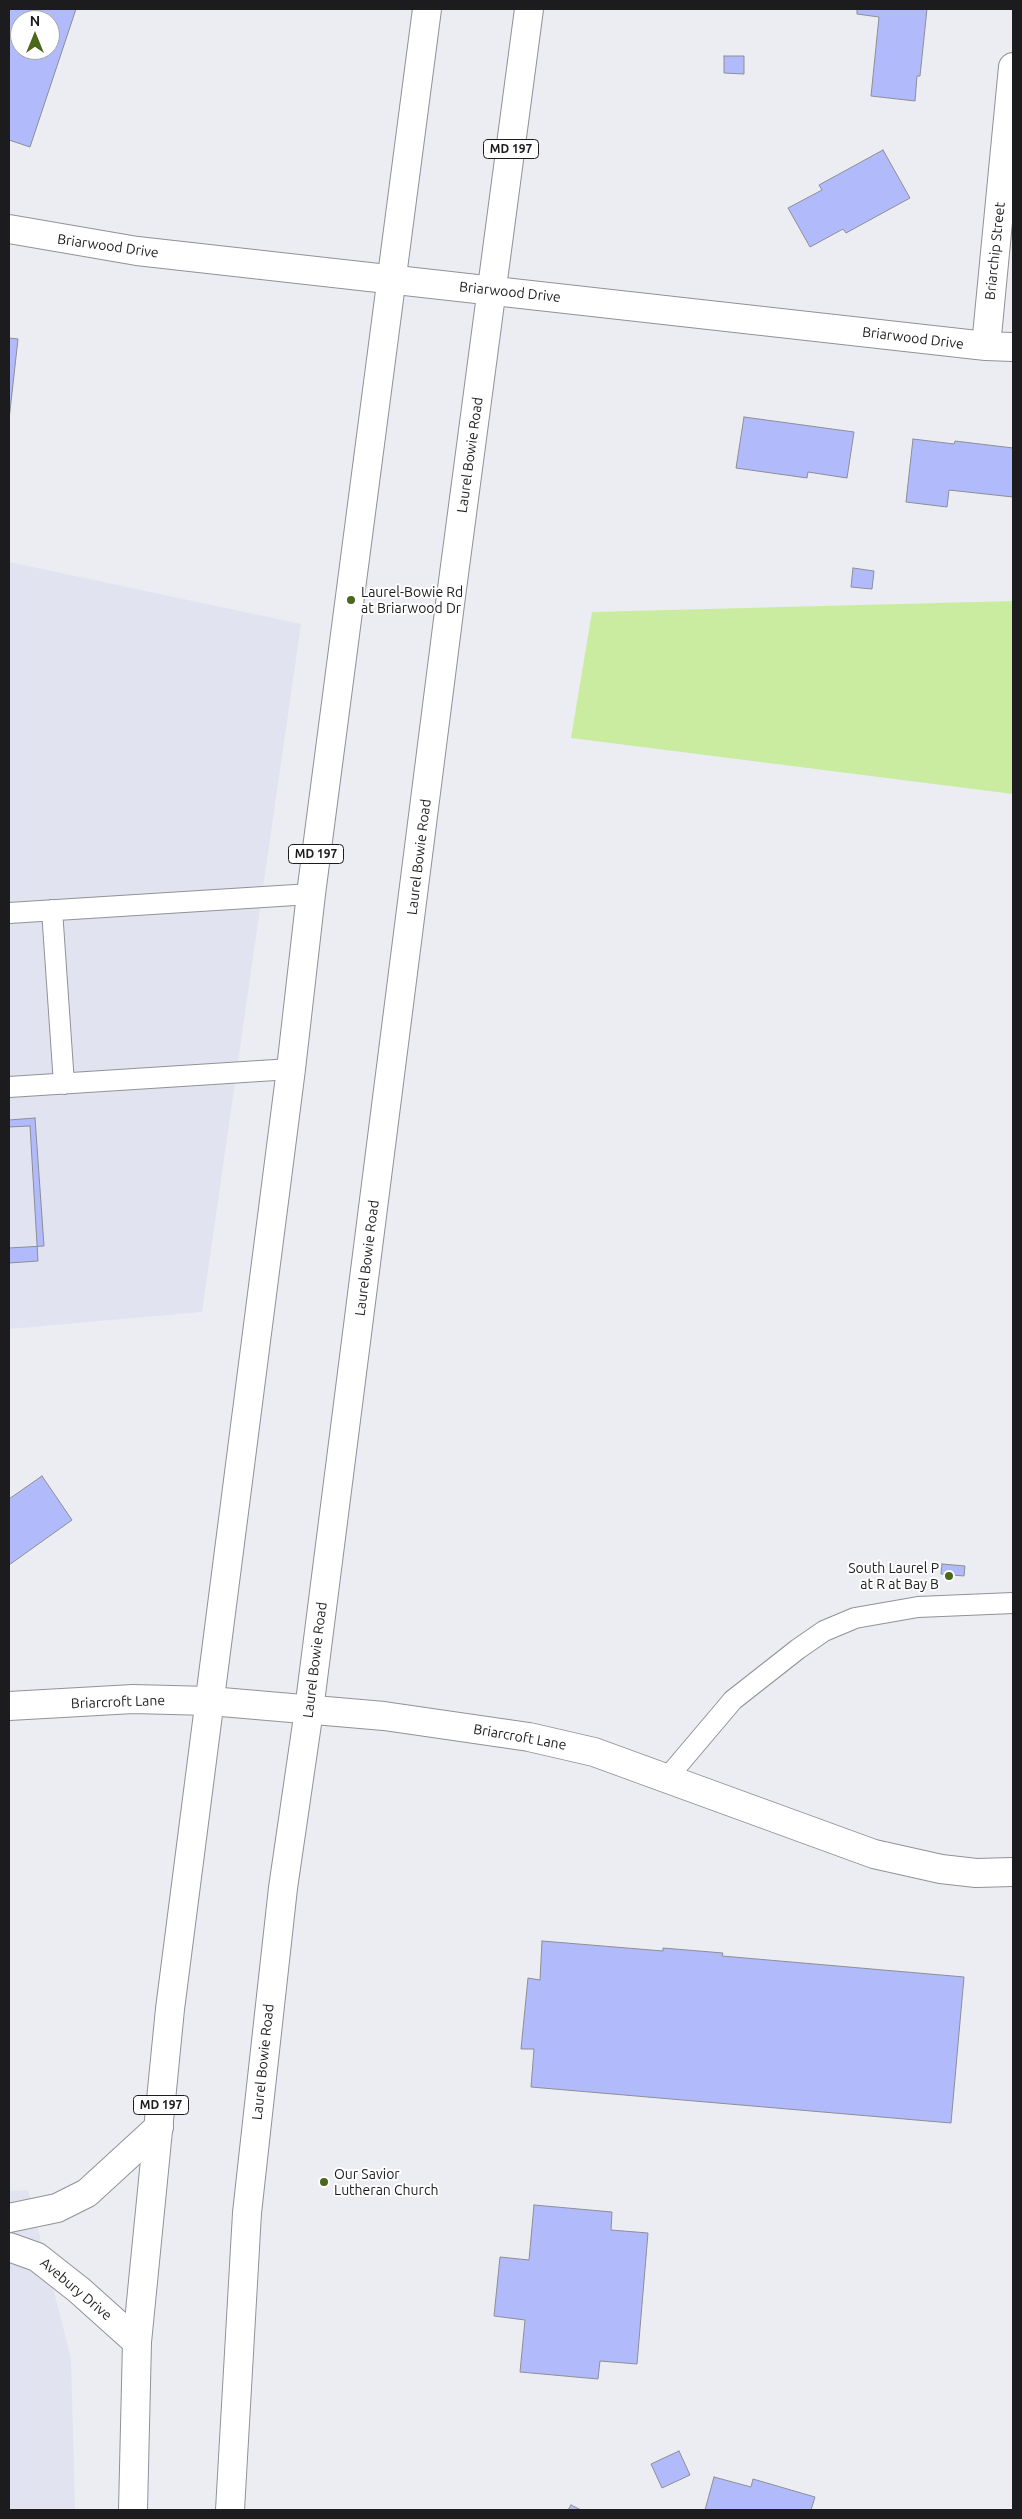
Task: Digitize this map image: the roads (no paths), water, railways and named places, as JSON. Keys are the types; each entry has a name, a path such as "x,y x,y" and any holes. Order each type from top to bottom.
{"main road":[{"name":"MD 197","path":"133,2510 137,2342 175,1970 291,1069 311,894 427,9"},
{"name":"Laurel Bowie Road","path":"230,2510 249,2194 283,1888 309,1710 450,604 529,9"},
{"name":"Briarchip Street","path":"986,346 1013,66"},
{"name":"Briarwood Drive","path":"9,229 137,251 1013,348"},
{"name":"Briarcroft Lane","path":"9,1706 133,1700 210,1701 384,1716 529,1736 594,1752 837,1842 900,1861 976,1873 1013,1872"},
{"path":"9,2218 57,2208 87,2193 159,2127"},
{"name":"Avebury Drive","path":"9,2247 37,2257 79,2290 137,2342"}],"lane":[{"path":"9,913 311,894"},
{"path":"52,910 64,1084"},
{"path":"9,1087 291,1069"},
{"path":"667,1778 733,1700 824,1631 855,1618 918,1607 1013,1603"}],"place":[{"name":"Laurel-Bowie Rd at Briarwood Dr","path":"351,600"},
{"name":"South Laurel P at R at Bay B","path":"949,1576"},
{"name":"Our Savior Lutheran Church","path":"324,2182"}]}
